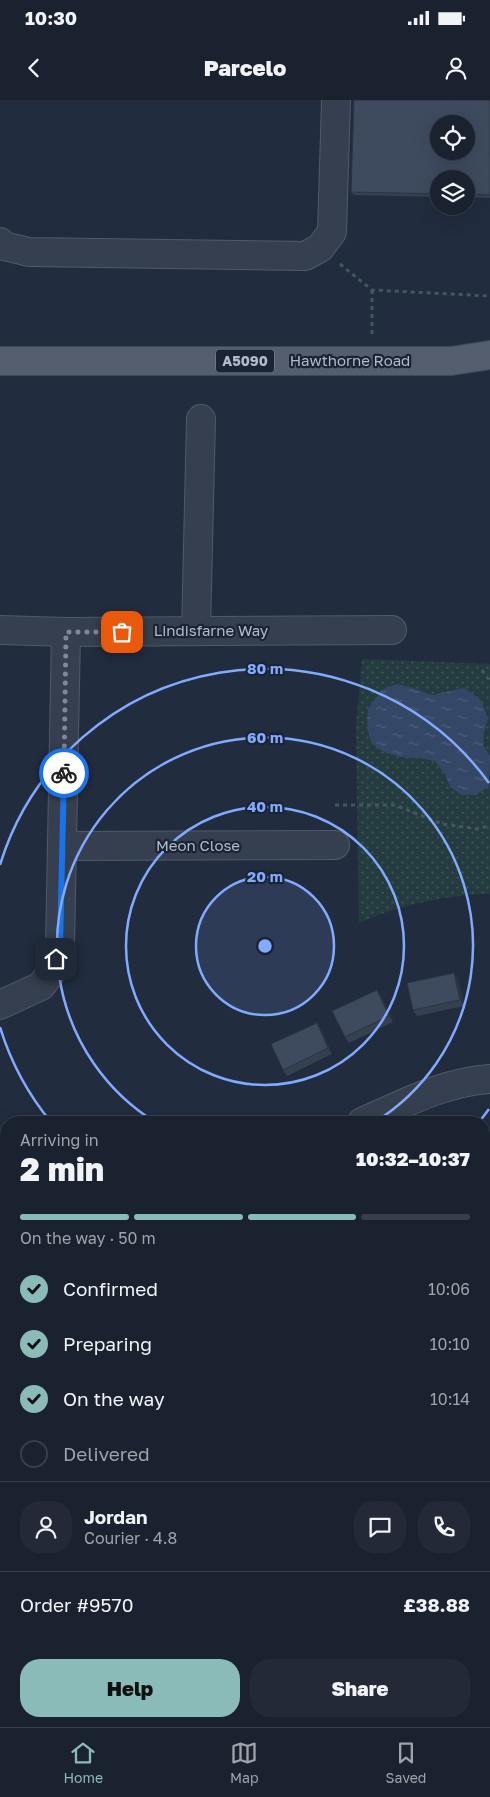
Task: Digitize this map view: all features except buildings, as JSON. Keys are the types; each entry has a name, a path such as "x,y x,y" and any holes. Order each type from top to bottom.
{"main road":[{"name":"Hawthorne Road","path":"0,361 451,360 490,355"}],"street":[{"path":"0,242 4,246 29,252 305,256 320,248 332,232 336,100"},
{"path":"196,631 200,420"},
{"name":"Lindisfarne Way","path":"0,630 66,632 392,630"},
{"path":"0,1005 41,986 50,974 60,947 66,632"},
{"name":"Meon Close","path":"62,846 334,845"},
{"path":"375,1116 428,1092 463,1083 490,1079"}],"path":[{"path":"320,248 372,290 490,296"},
{"path":"372,290 372,360"},
{"path":"482,670 490,681"},
{"path":"335,804 395,805 442,824 479,829 490,825"}],"green space":[{"path":"362,659 490,664 490,894 457,896 423,902 390,911 359,923 356,727"}],"water":[{"path":"397,684 432,695 464,688 481,700 488,719 483,745 490,756 489,786 476,795 462,795 450,787 445,774 435,761 400,757 384,752 372,744 367,729 368,709 381,690"}],"way so far":[{"path":"64,773 66,632 122,632"}],"route":[{"path":"56,959 60,947 64,773"}]}
